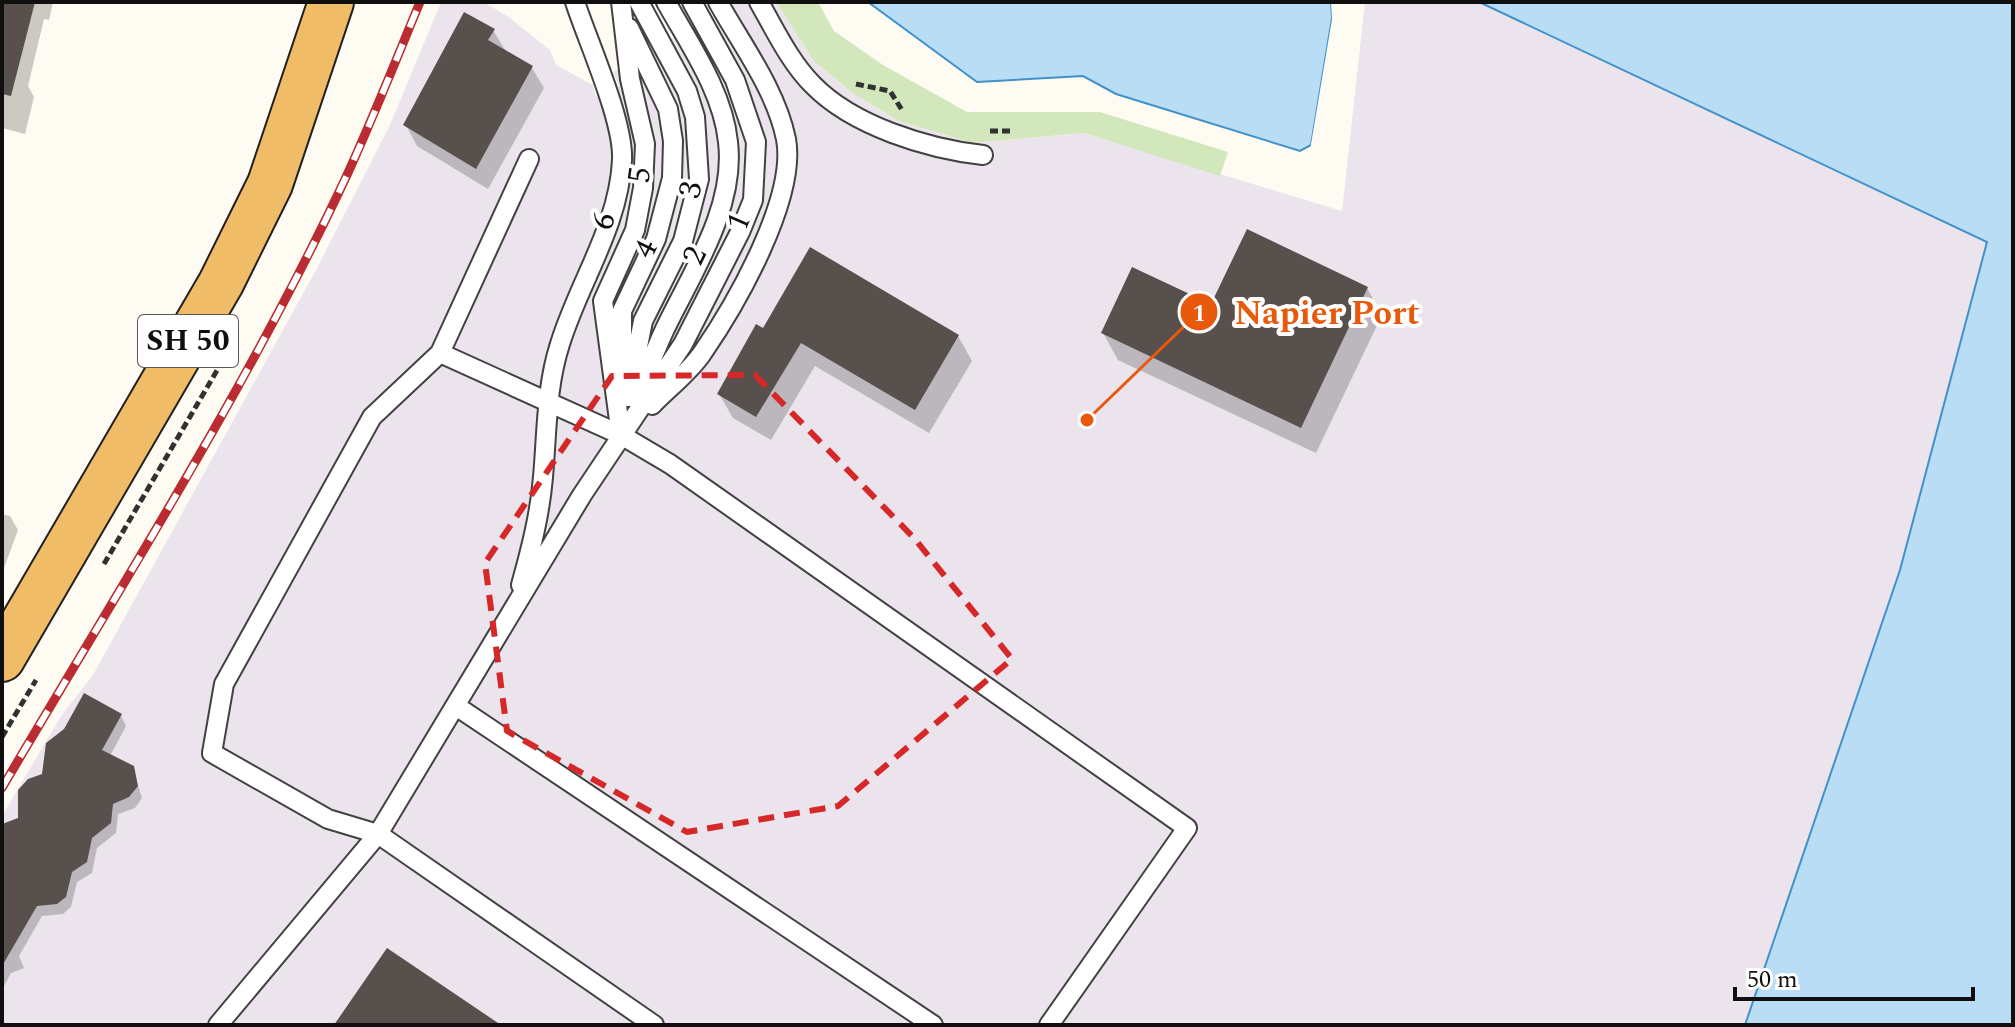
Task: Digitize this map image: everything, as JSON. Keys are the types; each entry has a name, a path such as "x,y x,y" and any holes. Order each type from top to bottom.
{"highway":[{"name":"SH 50","path":"2,659 221,283 270,184 331,2"}],"lane":[{"path":"515,607 539,516 549,402 560,344 604,238 617,197 623,157 617,127 575,2"},
{"name":"4","path":"621,435 643,321 683,241 699,179 695,117 687,91 639,2"},
{"name":"3","path":"621,435 663,333 704,251 726,178 729,143 722,115 710,84 666,2"},
{"name":"2","path":"621,435 683,344 724,266 753,200 756,142 749,113 692,2"},
{"name":"1","path":"621,435 702,354 768,235 781,197 788,164 786,139 776,109 718,2"},
{"path":"759,2 787,52 814,87 854,114 899,135 941,150 983,155"},
{"name":"5","path":"621,435 622,311 656,239 672,178 673,141 668,109 623,11"},
{"name":"6","path":"621,435 603,301 635,230 643,188 645,144 630,79 623,11"},
{"path":"529,159 440,353 372,417 224,684 212,753 328,819 378,834 654,1025"},
{"path":"440,353 621,435 683,473 1187,828 1049,1025"},
{"path":"218,1025 378,834 621,435"},
{"path":"456,706 933,1025"}],"path":[{"path":"852,81 861,87 890,91 906,115"},
{"path":"980,134 1010,131"}],"highlighted area":[{"path":"755,375 914,538 1012,659 838,806 687,832 507,731 485,563 612,376"}],"shaded area":[{"path":"441,2 483,2 506,15 550,50 556,65 593,85 596,96 619,86 613,72 738,2 776,2 814,61 854,94 899,121 972,143 1084,133 1342,211 1365,2 1479,2 1987,242 1900,570 1745,1025 2,1025 2,816 61,716 93,675 316,270 390,125"}],"green space":[{"path":"776,2 818,2 834,31 883,65 967,112 1100,112 1228,152 1220,176 1084,133 972,143 899,121 854,94 814,61"}],"water":[{"path":"868,2 1331,2 1332,18 1311,145 1300,151 1116,94 1083,76 977,82"},
{"path":"1479,2 2013,2 2013,1025 1745,1025 1900,570 1987,242"}],"pier":[{"path":"1331,2 1335,2 1335,19 1315,145 1310,150 1332,19"}],"building":[{"path":"2,2 35,2 11,96 2,94"},
{"path":"464,12 495,29 488,40 533,66 476,169 403,125"},
{"path":"1247,229 1368,287 1301,428 1101,333 1132,267 1211,304"},
{"path":"810,247 959,335 915,410 801,343 756,417 717,394 756,324 763,328"},
{"path":"84,693 122,714 102,750 134,766 138,786 129,797 113,804 111,823 92,838 87,862 72,872 66,897 57,904 37,906 2,966 2,824 18,818 18,790 28,779 42,774 46,743 64,729"},
{"path":"387,948 501,1025 334,1025"}],"railway":[{"path":"2,788 182,486 268,332 347,175 420,2"}],"place":[{"name":"Napier Port","path":"1087,420"}]}
